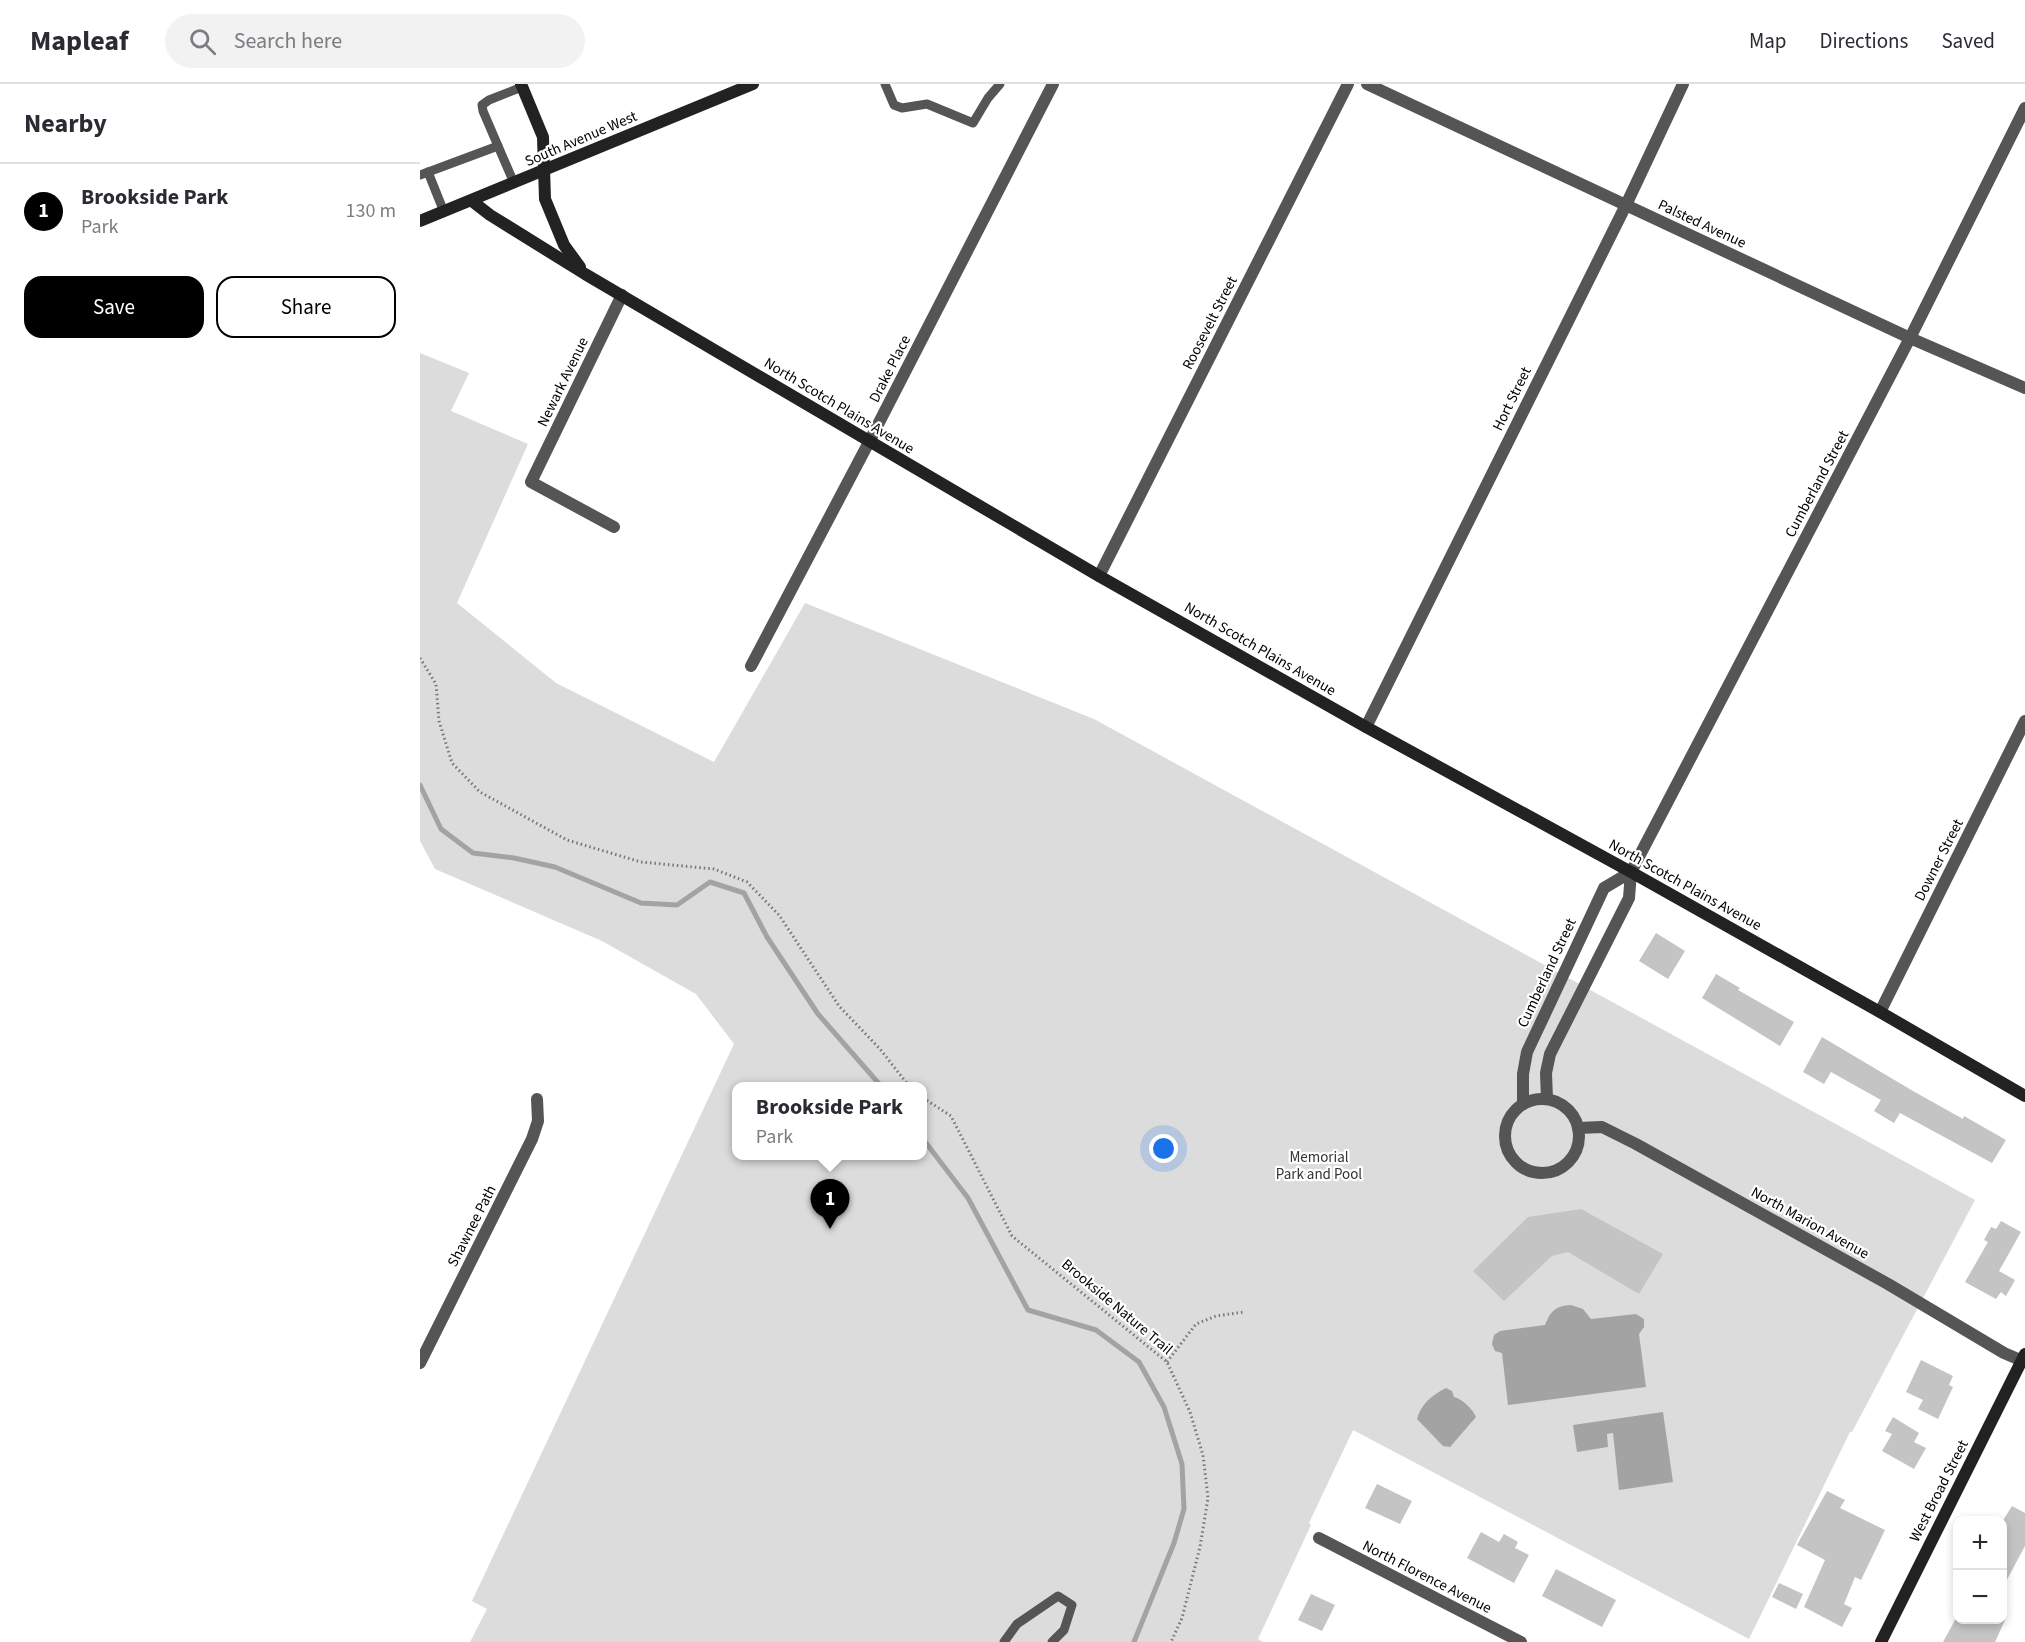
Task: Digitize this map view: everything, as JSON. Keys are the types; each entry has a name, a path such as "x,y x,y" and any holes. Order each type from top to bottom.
{"street":[{"name":"South Avenue West","path":"420,220 472,201 751,84"},
{"name":"Drake Place","path":"751,666 1053,84"},
{"name":"Roosevelt Street","path":"1099,576 1348,84"},
{"name":"Palsted Avenue","path":"1367,84 1910,338 2025,388"},
{"name":"Hort Street","path":"1366,727 1626,205 1683,84"},
{"name":"North Scotch Plains Avenue","path":"522,86 543,137 545,199 564,245 585,273 1099,576 1366,727 1631,872 2025,1096"},
{"name":"Cumberland Street","path":"1547,1100 1545,1072 1550,1054 1629,898 1631,872 1910,338 2025,108"},
{"path":"472,201 490,215 585,273"},
{"name":"Newark Avenue","path":"614,527 531,482 622,295"},
{"name":"Downer Street","path":"1880,1012 2025,721"},
{"name":"Cumberland Street","path":"1523,1104 1522,1074 1527,1052 1604,888 1631,872"},
{"name":"Shawnee Path","path":"420,1363 532,1139 538,1121 537,1100"},
{"path":"1535,1100 1547,1100 1567,1109 1574,1117 1579,1140 1576,1151 1569,1161 1549,1173 1537,1173 1526,1170 1509,1154 1505,1142 1505,1131 1515,1111 1523,1104 1535,1100"},
{"name":"North Marion Avenue","path":"1578,1128 1602,1127 1636,1143 2024,1359"},
{"name":"West Broad Street","path":"1881,1642 2024,1359"},
{"name":"North Florence Avenue","path":"1319,1538 1521,1642"}],"lane":[{"path":"885,84 894,105 902,108 927,104 973,123 988,98 1000,84"},
{"path":"514,183 482,105 522,86"},
{"path":"444,212 424,174 498,146"},
{"path":"1004,1642 1017,1624 1058,1596 1072,1605 1064,1630 1052,1642"}],"path":[{"path":"420,658 436,684 439,720 452,763 480,792 567,840 641,862 714,869 747,882 779,915 839,1006 880,1048 906,1082"},
{"name":"Brookside Nature Trail","path":"927,1101 951,1116 1012,1236 1167,1362 1190,1412 1203,1455 1208,1498 1200,1547 1182,1618 1171,1642"},
{"path":"1167,1362 1196,1324 1216,1316 1244,1312"}],"green space":[{"name":"Memorial Park and Pool","path":"420,353 469,373 451,411 528,444 457,603 556,683 714,762 805,603 1094,719 1975,1200 1850,1432 1749,1639 1353,1430 1258,1639 1263,1642 470,1642 487,1609 472,1601 734,1044 696,994 602,941 435,869 420,841"}],"shaded area":[{"path":"1571,1305 1583,1309 1591,1319 1636,1314 1644,1319 1644,1327 1639,1334 1646,1387 1508,1405 1502,1353 1495,1351 1492,1344 1494,1335 1500,1331 1545,1325 1554,1310"},
{"path":"1446,1388 1452,1391 1454,1397 1467,1405 1476,1417 1450,1447 1443,1446 1417,1419 1428,1400"},
{"path":"1663,1412 1673,1482 1619,1490 1613,1433 1607,1434 1608,1447 1577,1452 1573,1425"}],"building":[{"path":"1656,933 1685,951 1668,979 1639,961"},
{"path":"1716,974 1740,988 1738,990 1794,1022 1780,1046 1702,998"},
{"path":"1822,1037 1963,1119 1964,1116 2006,1140 1992,1163 1900,1113 1894,1123 1874,1111 1881,1100 1831,1072 1824,1084 1803,1072"},
{"path":"1581,1209 1663,1254 1639,1294 1568,1252 1552,1256 1504,1301 1473,1271 1528,1217"},
{"path":"2001,1221 2021,1232 1999,1271 2015,1280 2006,1296 2001,1292 1996,1299 1965,1282 1988,1242 1984,1240 1991,1227 1996,1229"},
{"path":"1921,1360 1953,1376 1949,1385 1953,1387 1938,1419 1918,1409 1923,1400 1906,1392"},
{"path":"1893,1417 1919,1433 1914,1442 1926,1448 1914,1469 1882,1451 1892,1434 1885,1431"},
{"path":"1377,1484 1412,1501 1400,1524 1365,1508"},
{"path":"1827,1491 1845,1500 1840,1508 1885,1530 1861,1580 1855,1577 1844,1604 1852,1608 1842,1627 1804,1607 1825,1560 1797,1545"},
{"path":"2012,1506 2025,1513 2025,1546 2007,1580 2007,1516"},
{"path":"1481,1532 1499,1542 1504,1534 1518,1542 1515,1548 1529,1555 1514,1583 1467,1558"},
{"path":"1556,1569 1616,1600 1602,1627 1542,1596"},
{"path":"1779,1583 1803,1594 1796,1609 1772,1597"},
{"path":"1311,1594 1335,1605 1322,1631 1298,1620"},
{"path":"1953,1624 2003,1624 1995,1642 1943,1642"}],"waterway":[{"path":"420,785 441,829 473,853 514,858 555,867 641,903 677,905 710,882 744,893 767,937 818,1014 878,1082"},
{"path":"927,1144 968,1198 1028,1310 1096,1330 1139,1362 1164,1407 1182,1464 1184,1509 1174,1543 1134,1642"}],"place":[{"name":"Brookside Park","path":"830,1229"}]}
